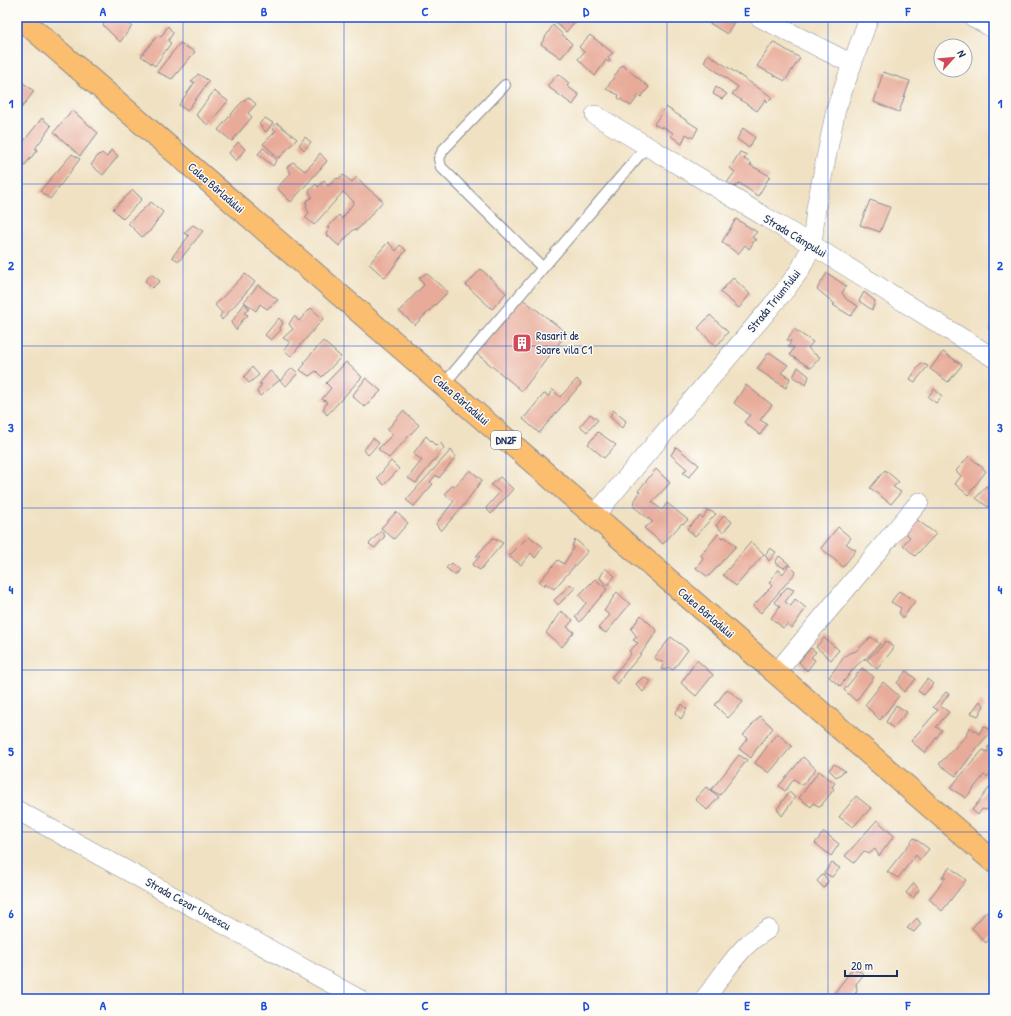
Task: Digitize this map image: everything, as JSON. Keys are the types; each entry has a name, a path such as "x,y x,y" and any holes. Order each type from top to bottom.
{"main road":[{"name":"Calea Bârladului","path":"19,17 994,862"}],"street":[{"path":"759,17 852,64"},
{"name":"Strada Triumfului","path":"594,516 786,289 800,270 812,246 816,208 836,109 869,17"},
{"path":"973,17 994,29"},
{"name":"Strada Câmpului","path":"595,115 994,358"},
{"path":"776,673 919,502"},
{"name":"Strada Cezar Uncescu","path":"17,810 359,999"},
{"path":"704,999 737,955 748,944 768,929"}],"lane":[{"path":"505,85 443,150 440,159 441,166 543,268"},
{"path":"443,385 647,146"}],"building":[{"path":"108,17 120,17 132,26 120,42 103,25"},
{"path":"550,17 572,17 576,20 566,32"},
{"path":"700,17 730,17 735,20 727,34"},
{"path":"553,25 572,44 561,58 541,44"},
{"path":"168,26 173,33 168,41 171,43 155,66 141,56 158,35 161,37"},
{"path":"590,35 613,53 608,57 610,62 606,60 595,76 578,59 584,52 579,47"},
{"path":"773,42 800,58 785,81 757,66"},
{"path":"180,43 195,52 172,79 157,72"},
{"path":"708,54 772,97 767,102 766,99 757,111 732,94 738,87 704,62"},
{"path":"622,65 649,87 641,97 639,95 631,106 618,98 619,95 606,89"},
{"path":"883,72 910,81 899,112 874,102"},
{"path":"198,74 209,81 187,111 179,105 195,82 191,82"},
{"path":"558,74 569,83 567,86 579,95 573,105 547,86"},
{"path":"22,82 34,91 17,114 17,88"},
{"path":"716,87 727,94 722,99 713,94"},
{"path":"214,91 228,101 208,125 196,115"},
{"path":"248,97 256,104 248,113 252,117 232,141 218,130 239,105"},
{"path":"666,107 698,128 693,138 686,134 682,144 671,136 673,133 662,126 661,128 654,124"},
{"path":"72,110 98,133 80,156 54,132"},
{"path":"42,118 51,126 35,149 38,149 17,175 17,145 23,139 24,141"},
{"path":"265,118 273,123 266,132 259,124"},
{"path":"277,123 297,139 279,158 263,144 276,131 272,129"},
{"path":"743,128 755,137 749,148 737,139"},
{"path":"305,137 311,142 304,150 299,145"},
{"path":"238,142 245,149 236,161 229,153"},
{"path":"263,148 277,159 273,166 258,154"},
{"path":"111,150 118,156 103,175 91,165 99,154 102,153 107,157"},
{"path":"740,152 747,155 744,159 752,164 750,165 770,176 758,196 739,183 735,187 726,184 735,172 730,168"},
{"path":"320,153 327,161 291,202 277,188 291,173 287,167 293,162 305,171 315,161"},
{"path":"72,154 80,159 50,199 40,191"},
{"path":"343,175 352,182 357,177 383,201 357,230 354,229 339,246 326,234 330,228 327,228 339,215 342,219 354,202 343,192 314,225 305,217 309,213 306,207 307,203 305,202 312,197 309,191 316,184 318,187 324,180 328,186"},
{"path":"133,190 142,199 123,219 113,209"},
{"path":"870,200 890,207 880,232 860,225"},
{"path":"151,202 163,212 150,231 142,237 128,223"},
{"path":"736,219 757,232 752,237 757,240 754,241 749,249 745,245 738,254 722,242"},
{"path":"193,225 203,231 179,261 172,257 189,236 184,233"},
{"path":"388,242 396,251 400,245 406,250 385,278 369,264"},
{"path":"481,269 506,293 492,309 466,285"},
{"path":"426,273 448,292 415,325 399,311 424,285 419,278"},
{"path":"827,273 846,286 842,293 847,300 858,306 851,316 833,305 835,304 817,289"},
{"path":"151,274 160,281 152,288 145,281"},
{"path":"245,274 255,282 222,320 220,316 222,313 215,305"},
{"path":"733,278 750,294 739,308 720,292"},
{"path":"258,285 278,300 267,309 260,304 256,311 244,302"},
{"path":"864,292 875,301 872,310 859,301"},
{"name":"Rasarit de Soare vila C1","path":"521,298 567,333 522,391 476,353"},
{"path":"245,303 249,309 244,313 248,315 236,330 231,323"},
{"path":"311,308 323,319 291,356 284,350 290,342 283,338 293,329 289,324 294,316 299,321"},
{"path":"710,315 728,332 716,347 698,328"},
{"path":"279,318 283,323 280,328 281,330 271,340 265,335"},
{"path":"994,318 994,333 989,330"},
{"path":"794,329 813,342 808,348 820,357 811,368 790,355 794,347 788,347 791,341 787,340"},
{"path":"323,341 341,357 322,377 316,371 309,376 300,370 305,364 304,362"},
{"path":"769,352 788,365 781,373 790,378 786,388 757,369"},
{"path":"943,352 962,365 948,382 930,369"},
{"path":"346,362 362,377 327,415 323,410 327,402 322,399 331,388 326,383"},
{"path":"921,363 928,366 915,382 910,379"},
{"path":"252,367 259,375 249,383 244,377"},
{"path":"798,367 809,376 806,385 793,377"},
{"path":"292,368 298,373 286,386 280,381"},
{"path":"270,371 280,380 260,396 257,392 262,384 259,384"},
{"path":"366,378 381,391 365,407 352,396"},
{"path":"577,379 581,384 539,433 523,419 544,394 549,396 552,389 560,397"},
{"path":"746,385 772,405 760,420 767,424 760,435 744,422 750,415 734,403"},
{"path":"934,389 942,396 936,403 928,397"},
{"path":"613,410 626,421 622,428 610,417"},
{"path":"403,411 419,425 389,458 378,449 393,434 387,430"},
{"path":"590,414 598,420 587,432 580,426"},
{"path":"598,432 616,445 604,458 588,444"},
{"path":"426,436 436,446 440,442 444,448 416,483 408,478 422,460 413,454"},
{"path":"373,438 379,443 368,455 364,450"},
{"path":"676,447 699,465 689,477 683,473 687,469 671,455"},
{"path":"451,450 456,457 439,478 436,475 430,482 433,484 414,506 406,500"},
{"path":"969,456 986,471 968,495 955,484 961,476 956,471"},
{"path":"391,461 399,469 384,485 377,478"},
{"path":"656,469 670,483 652,502 662,510 667,503 688,520 683,524 682,523 663,544 644,528 653,522 634,507 635,500 640,492 638,491"},
{"path":"470,470 482,480 463,506 441,531 436,524 454,501 446,496 446,492 453,485 454,487"},
{"path":"885,470 899,482 893,487 901,492 891,504 870,488"},
{"path":"500,477 513,489 491,514 486,508 500,492 491,485"},
{"path":"986,486 994,493 994,500 988,507 976,498"},
{"path":"708,510 716,514 695,536 687,529 700,516 703,518"},
{"path":"396,512 408,523 394,539 381,528"},
{"path":"724,515 732,522 723,532 716,526"},
{"path":"916,519 936,534 915,556 903,545 910,537 904,532"},
{"path":"838,527 851,538 846,544 856,550 843,567 821,548"},
{"path":"381,531 385,536 375,548 369,544"},
{"path":"718,534 722,538 725,537 736,546 708,577 696,568 703,558 701,555"},
{"path":"529,536 543,547 535,558 531,553 521,565 509,556"},
{"path":"493,538 503,543 480,570 472,565 480,556 476,556"},
{"path":"575,539 588,551 554,589 545,583 545,586 539,582 558,560 564,564 574,547 572,546"},
{"path":"751,542 764,554 736,586 723,575"},
{"path":"770,548 776,552 769,561 765,555"},
{"path":"779,556 789,564 784,568 775,563"},
{"path":"451,563 459,569 455,575 446,568"},
{"path":"789,565 796,572 761,613 753,606 772,586 769,583 778,569 783,574"},
{"path":"605,568 615,576 607,586 600,578"},
{"path":"595,579 607,589 580,622 575,617 586,603 579,595"},
{"path":"570,584 575,588 558,605 554,600"},
{"path":"787,587 794,590 785,602 791,606 795,599 806,608 792,628 788,624 783,628 771,618 780,606 774,602"},
{"path":"899,591 915,601 903,618 899,613 901,608 891,602"},
{"path":"617,592 630,604 606,633 598,628 610,615 604,611"},
{"path":"561,611 573,620 567,627 574,632 562,647 546,633"},
{"path":"641,615 657,631 618,684 611,678 631,654 629,651 638,643 633,640 637,637 631,629"},
{"path":"671,637 688,650 673,670 668,667 665,670 661,669 664,663 654,658"},
{"path":"871,637 880,644 865,660 865,658 856,666 840,686 829,677 844,657 849,653 856,651"},
{"path":"824,638 839,650 831,660 816,647"},
{"path":"886,641 894,648 877,669 867,660"},
{"path":"811,648 816,652 811,657 815,660 807,671 799,662"},
{"path":"697,660 713,675 696,696 681,683"},
{"path":"862,668 874,677 856,701 844,690"},
{"path":"906,671 916,679 904,692 897,683"},
{"path":"643,677 651,681 643,692 636,684"},
{"path":"927,679 933,684 924,695 918,691"},
{"path":"883,682 899,696 880,720 865,705"},
{"path":"727,689 743,702 728,718 715,705"},
{"path":"946,692 949,694 940,706 949,712 936,727 942,730 925,753 911,741 938,710 933,707"},
{"path":"980,701 984,706 978,716 971,713"},
{"path":"682,704 687,709 681,719 675,713"},
{"path":"896,705 907,712 893,728 886,722"},
{"path":"760,716 773,728 751,758 739,749 748,738 743,735"},
{"path":"984,726 992,731 980,744 956,776 939,764 967,735 966,733 970,727 979,734"},
{"path":"777,733 792,746 769,773 755,763"},
{"path":"988,746 994,750 994,769 987,777 984,775 966,798 950,788 983,750 988,752"},
{"path":"739,755 747,760 720,795 711,790"},
{"path":"803,757 816,769 802,785 794,779 785,791 779,786"},
{"path":"834,764 845,771 836,777 829,770"},
{"path":"819,771 835,783 832,787 834,789 820,807 813,803 811,807 799,798"},
{"path":"994,782 994,803 992,804 992,802 987,810 982,809 978,815 972,810"},
{"path":"706,787 719,797 707,810 695,799"},
{"path":"789,792 795,797 782,816 777,809"},
{"path":"856,796 871,808 853,827 839,817"},
{"path":"877,820 894,836 879,856 875,849 869,854 864,851 854,863 845,856"},
{"path":"824,832 839,844 831,856 815,843"},
{"path":"914,838 929,849 920,860 916,855 898,878 887,872"},
{"path":"832,863 840,868 832,877 824,873"},
{"path":"950,867 966,880 942,911 929,899 946,877 942,877"},
{"path":"823,874 828,881 824,888 817,881"},
{"path":"914,883 919,890 913,898 906,893"},
{"path":"986,912 994,919 994,932 986,943 972,928"},
{"path":"917,918 921,924 914,932 907,928"},
{"path":"853,968 864,974 856,984 857,990 854,997 858,999 830,999"}],"place":[{"name":"Rasarit de Soare vila C1","path":"522,343"}]}
